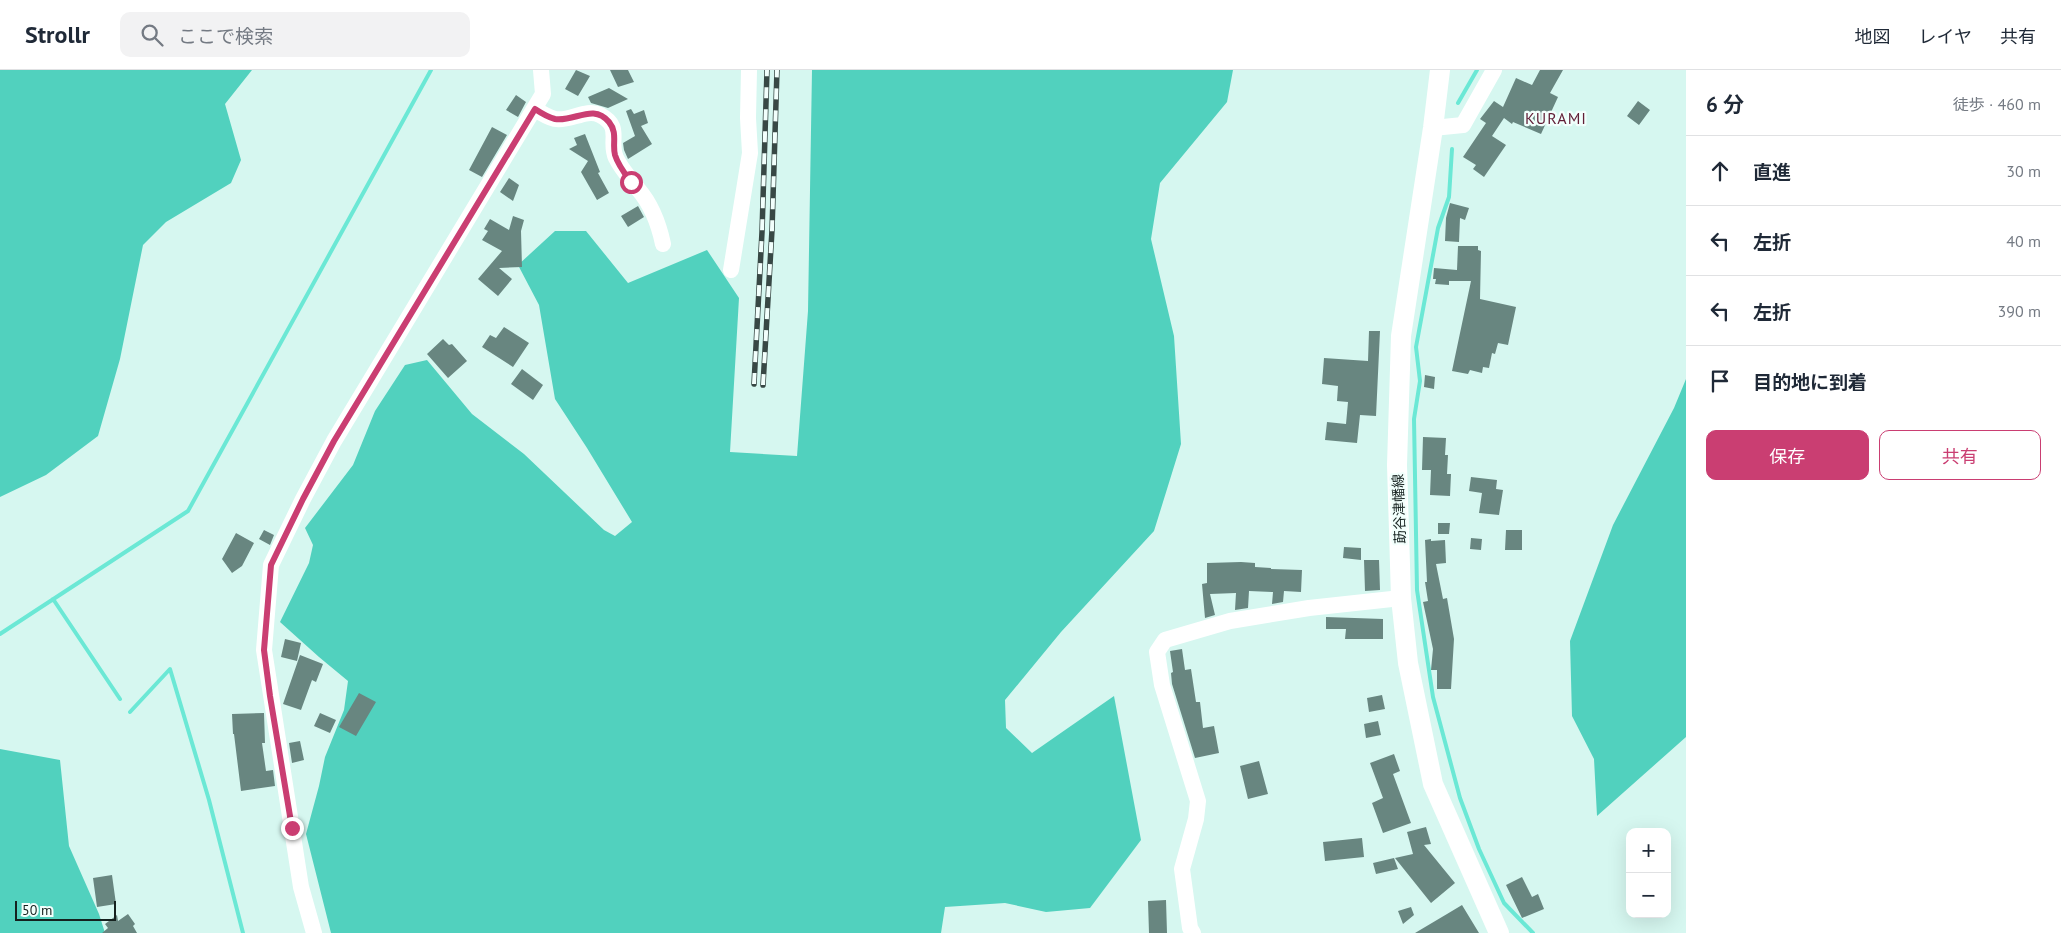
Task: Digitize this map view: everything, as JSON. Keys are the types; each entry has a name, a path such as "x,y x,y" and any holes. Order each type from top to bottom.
{"main road":[{"name":"莇谷津幡線","path":"1440,70 1401,336 1397,465 1402,598 1408,663 1433,784 1499,933"}],"street":[{"path":"314,933 300,887 264,650 271,565 334,441 544,94 541,70"},
{"path":"730,270 750,153 748,118 749,70"},
{"path":"1433,128 1463,125 1494,70"},
{"path":"535,109 545,116 556,119 567,119 591,112 599,114 608,121 613,128 615,137 615,154 624,172 641,192 655,218 660,228 663,244"},
{"path":"1193,933 1190,928 1182,869 1196,819 1198,801 1162,685 1157,652 1165,640 1230,621 1309,608 1402,598"}],"green space":[{"path":"0,70 252,70 225,104 241,160 231,183 166,222 143,245 120,359 98,436 46,475 0,497"},
{"path":"812,70 1233,70 1227,102 1160,183 1151,239 1174,336 1181,444 1154,531 1061,632 1005,700 1006,728 1032,753 1114,696 1141,840 1090,908 1046,912 1005,903 945,907 941,933 331,933 306,834 325,757 344,710 348,681 280,622 309,563 313,545 305,528 353,465 375,411 405,365 427,360 472,414 524,454 604,530 615,536 632,522 555,399 539,305 518,265 555,231 586,231 628,283 707,250 739,298 730,452 797,456 808,311"},
{"path":"1686,379 1686,737 1597,816 1594,759 1572,716 1570,641 1613,525 1674,408"},
{"path":"0,749 60,760 69,846 99,914 105,933 0,933"}],"building":[{"path":"576,70 590,76 578,96 565,89"},
{"path":"610,70 628,70 634,82 618,87"},
{"path":"1540,70 1563,70 1550,93 1558,97 1541,134 1513,122 1512,124 1504,118 1492,136 1506,145 1484,177 1473,169 1476,165 1463,157 1486,123 1480,119 1494,101 1503,107 1516,78 1532,85"},
{"path":"609,88 628,99 608,108 591,103 588,97"},
{"path":"516,95 526,102 518,117 506,110"},
{"path":"1638,101 1650,110 1639,125 1627,116"},
{"path":"631,109 634,114 644,110 648,123 641,126 652,144 628,159 623,143 635,136 626,111"},
{"path":"492,127 507,135 482,177 469,170"},
{"path":"585,134 600,172 598,173 609,193 597,200 581,172 588,161 569,149 577,145 574,138"},
{"path":"509,178 519,185 513,201 500,192"},
{"path":"1450,203 1469,208 1465,220 1460,218 1459,242 1445,241 1446,218"},
{"path":"638,206 644,217 628,227 621,216"},
{"path":"513,216 524,220 521,231 522,267 499,268 512,279 498,296 478,279 502,251 482,240 488,231 484,229 490,219 509,230"},
{"path":"1458,246 1478,246 1478,250 1481,251 1480,299 1516,307 1508,345 1498,343 1495,354 1492,353 1489,368 1483,367 1482,373 1470,370 1468,374 1452,371 1471,281 1449,281 1449,285 1435,284 1436,279 1433,279 1434,268 1457,270"},
{"path":"504,327 529,343 513,367 482,347 490,335 496,338"},
{"path":"1369,331 1380,331 1376,416 1360,415 1357,443 1325,440 1327,422 1346,424 1348,402 1337,401 1338,386 1322,384 1324,358 1368,361"},
{"path":"443,339 449,345 452,344 467,361 448,378 427,354"},
{"path":"522,369 543,385 533,400 511,384"},
{"path":"1425,375 1435,377 1434,389 1424,387"},
{"path":"1423,437 1446,438 1445,455 1448,455 1447,474 1451,474 1450,496 1430,495 1431,470 1422,470"},
{"path":"1471,477 1497,480 1496,489 1503,490 1499,515 1479,513 1482,493 1469,491"},
{"path":"1438,523 1450,523 1449,534 1438,534"},
{"path":"264,530 274,535 270,545 259,539"},
{"path":"1506,530 1522,530 1522,550 1505,550"},
{"path":"236,533 254,543 242,566 232,573 222,559"},
{"path":"1471,538 1482,539 1481,550 1470,549"},
{"path":"1431,539 1431,541 1445,540 1446,563 1436,564 1443,599 1447,598 1454,639 1451,689 1437,689 1437,670 1431,670 1433,649 1423,602 1428,601 1425,582 1427,582 1425,540"},
{"path":"1344,547 1361,548 1361,560 1343,558"},
{"path":"1364,560 1379,560 1380,590 1365,591"},
{"path":"1207,563 1255,563 1255,567 1302,570 1301,592 1284,591 1283,602 1272,604 1273,592 1249,591 1248,608 1235,610 1236,593 1210,594 1215,615 1205,618 1202,584 1207,583"},
{"path":"1326,617 1383,619 1383,639 1345,639 1346,629 1326,629"},
{"path":"285,639 301,643 297,661 281,657"},
{"path":"1182,649 1185,670 1191,669 1196,702 1200,702 1203,728 1214,726 1219,753 1195,758 1172,684 1171,673 1173,672 1170,651"},
{"path":"300,655 323,664 316,682 312,680 301,710 283,704"},
{"path":"359,693 376,702 356,736 339,727"},
{"path":"1382,695 1385,709 1369,712 1367,698"},
{"path":"264,713 265,743 262,743 266,771 273,770 275,786 241,791 232,714"},
{"path":"320,713 336,720 330,733 314,726"},
{"path":"1378,721 1381,735 1366,738 1364,724"},
{"path":"300,741 304,760 292,763 289,743"},
{"path":"1394,754 1400,771 1393,774 1411,823 1383,833 1372,803 1383,798 1370,763"},
{"path":"1259,761 1268,794 1248,799 1240,766"},
{"path":"1426,827 1431,844 1424,845 1455,883 1431,903 1395,858 1413,854 1407,832"},
{"path":"1362,838 1364,857 1325,861 1323,842"},
{"path":"1394,858 1398,869 1376,874 1373,863"},
{"path":"112,875 116,904 97,907 93,878"},
{"path":"1522,877 1532,897 1538,894 1544,909 1522,918 1506,885"},
{"path":"1166,900 1167,933 1149,933 1148,901"},
{"path":"1462,905 1479,933 1415,933 1447,914"},
{"path":"1411,907 1414,915 1403,924 1398,911"},
{"path":"128,914 135,924 133,926 137,933 102,933 108,928 105,924 117,915 118,921"}],"waterway":[{"path":"0,634 188,511 431,70"},
{"path":"1458,103 1477,70"},
{"path":"1452,149 1449,197 1438,228 1416,347 1420,381 1414,419 1417,590 1433,697 1460,798 1479,849 1504,903 1533,933"},
{"path":"53,599 120,699"},
{"path":"130,712 170,669 209,800 243,933"}],"railway":[{"path":"754,384 762,232 767,70"},
{"path":"763,385 772,230 777,70"}],"district":[{"name":"KURAMI","path":"1556,118"}],"route":[{"path":"292,828 264,650 271,565 303,499 334,441 535,109 545,116 556,119 567,119 591,112 599,114 613,128 615,154 631,182"}]}
